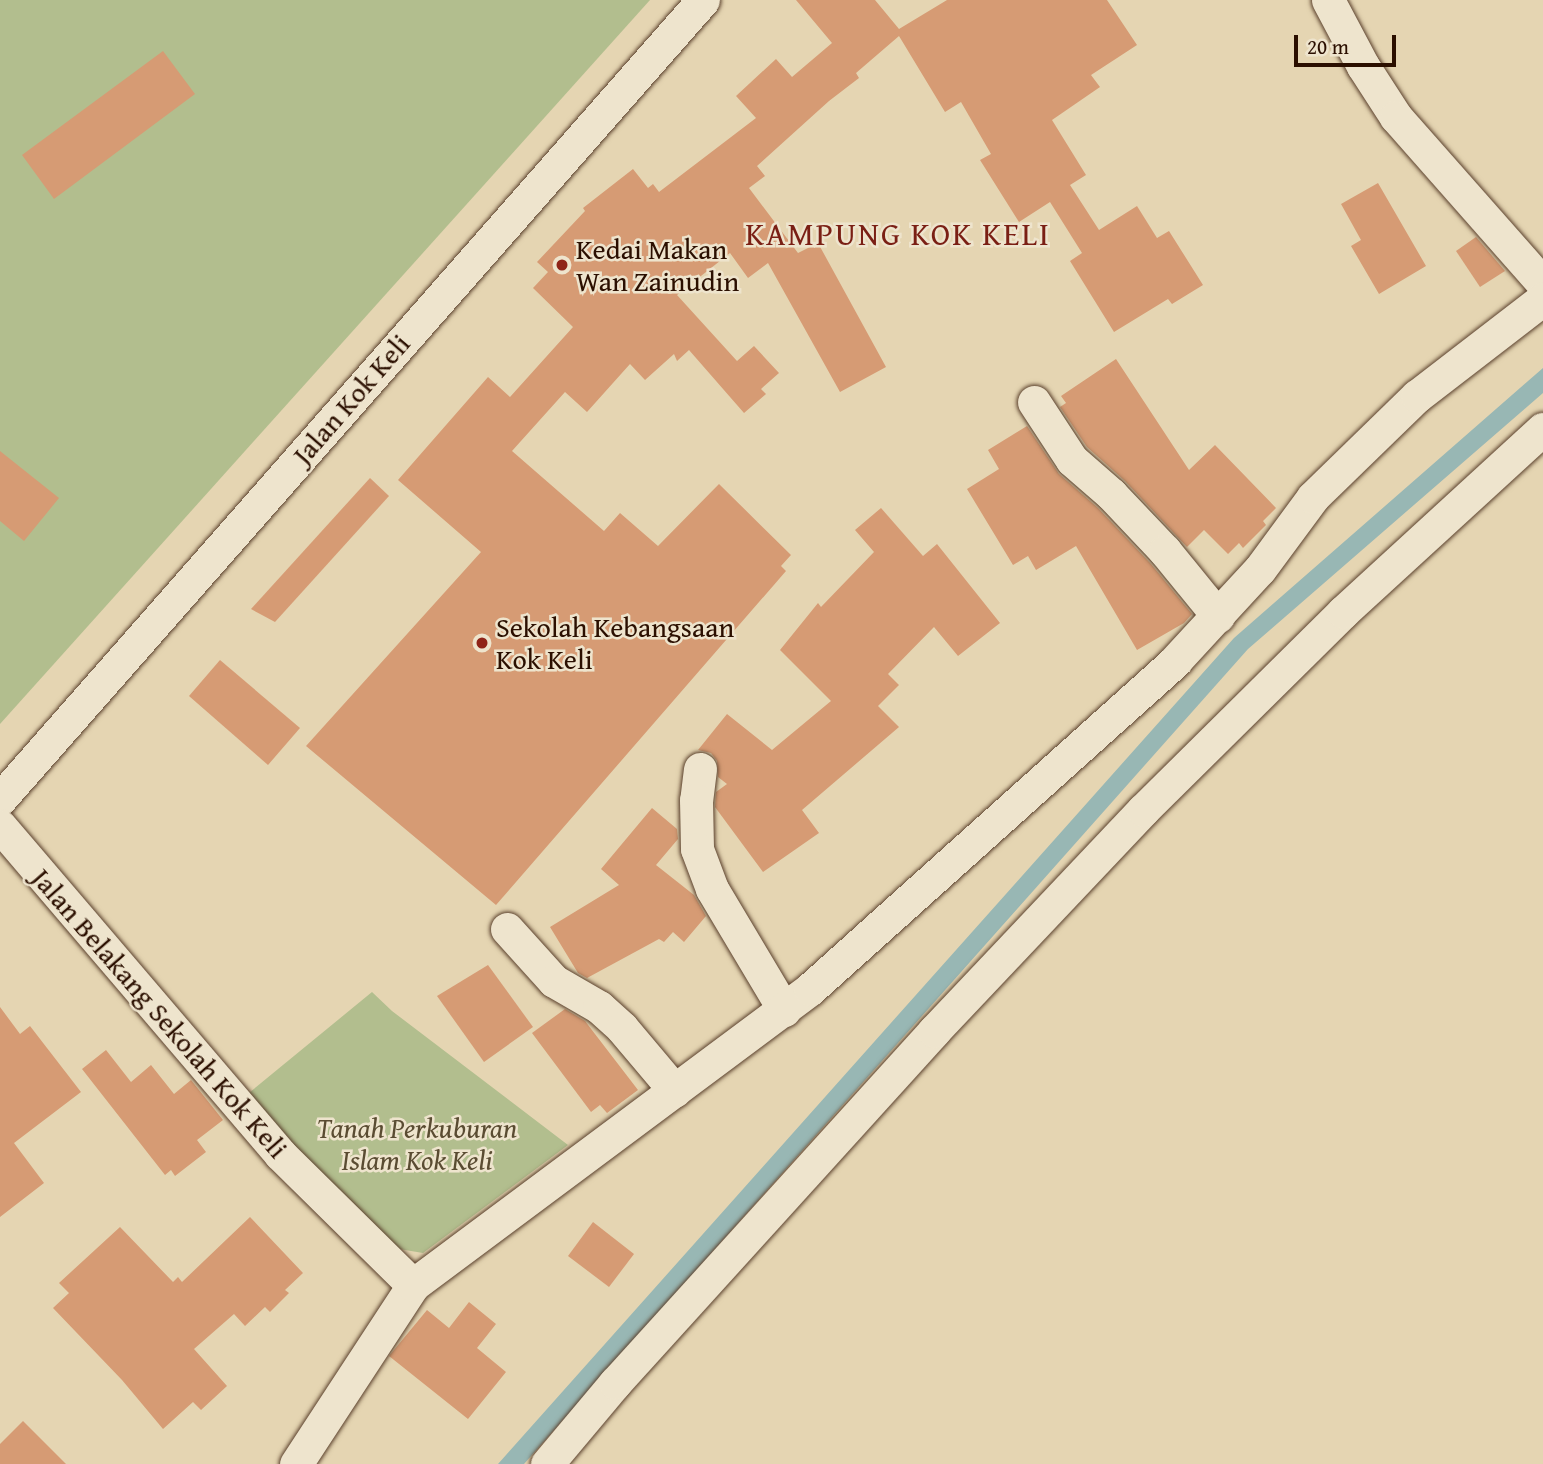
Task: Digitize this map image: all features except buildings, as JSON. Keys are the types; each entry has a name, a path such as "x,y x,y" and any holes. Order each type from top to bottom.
{"street":[{"path":"1328,0 1363,66 1396,117 1543,284"},
{"name":"Jalan Kok Keli","path":"0,799 689,5"},
{"path":"296,1464 413,1285 784,1010 887,921 1175,661 1260,569 1313,497 1417,396 1543,299"},
{"path":"1034,402 1072,460 1111,494 1165,551 1218,616"},
{"path":"548,1464 615,1383 934,1031 1143,810 1343,612 1543,429"},
{"path":"700,769 696,800 697,849 712,889 784,1010"},
{"name":"Jalan Belakang Sekolah Kok Keli","path":"0,826 280,1154 413,1285"},
{"path":"507,929 554,981 599,1007 622,1028 675,1091"}],"green space":[{"path":"0,0 650,0 0,724"},
{"name":"Tanah Perkuburan Islam Kok Keli","path":"372,992 392,1011 568,1145 423,1253 393,1248 244,1097"}],"water":[{"path":"1543,368 1543,393 1248,649 524,1464 498,1464 1234,638"}],"place":[{"name":"Kedai Makan Wan Zainudin","path":"562,265"},
{"name":"Sekolah Kebangsaan Kok Keli","path":"482,643"}],"district":[{"name":"KAMPUNG KOK KELI","path":"898,234"}]}
